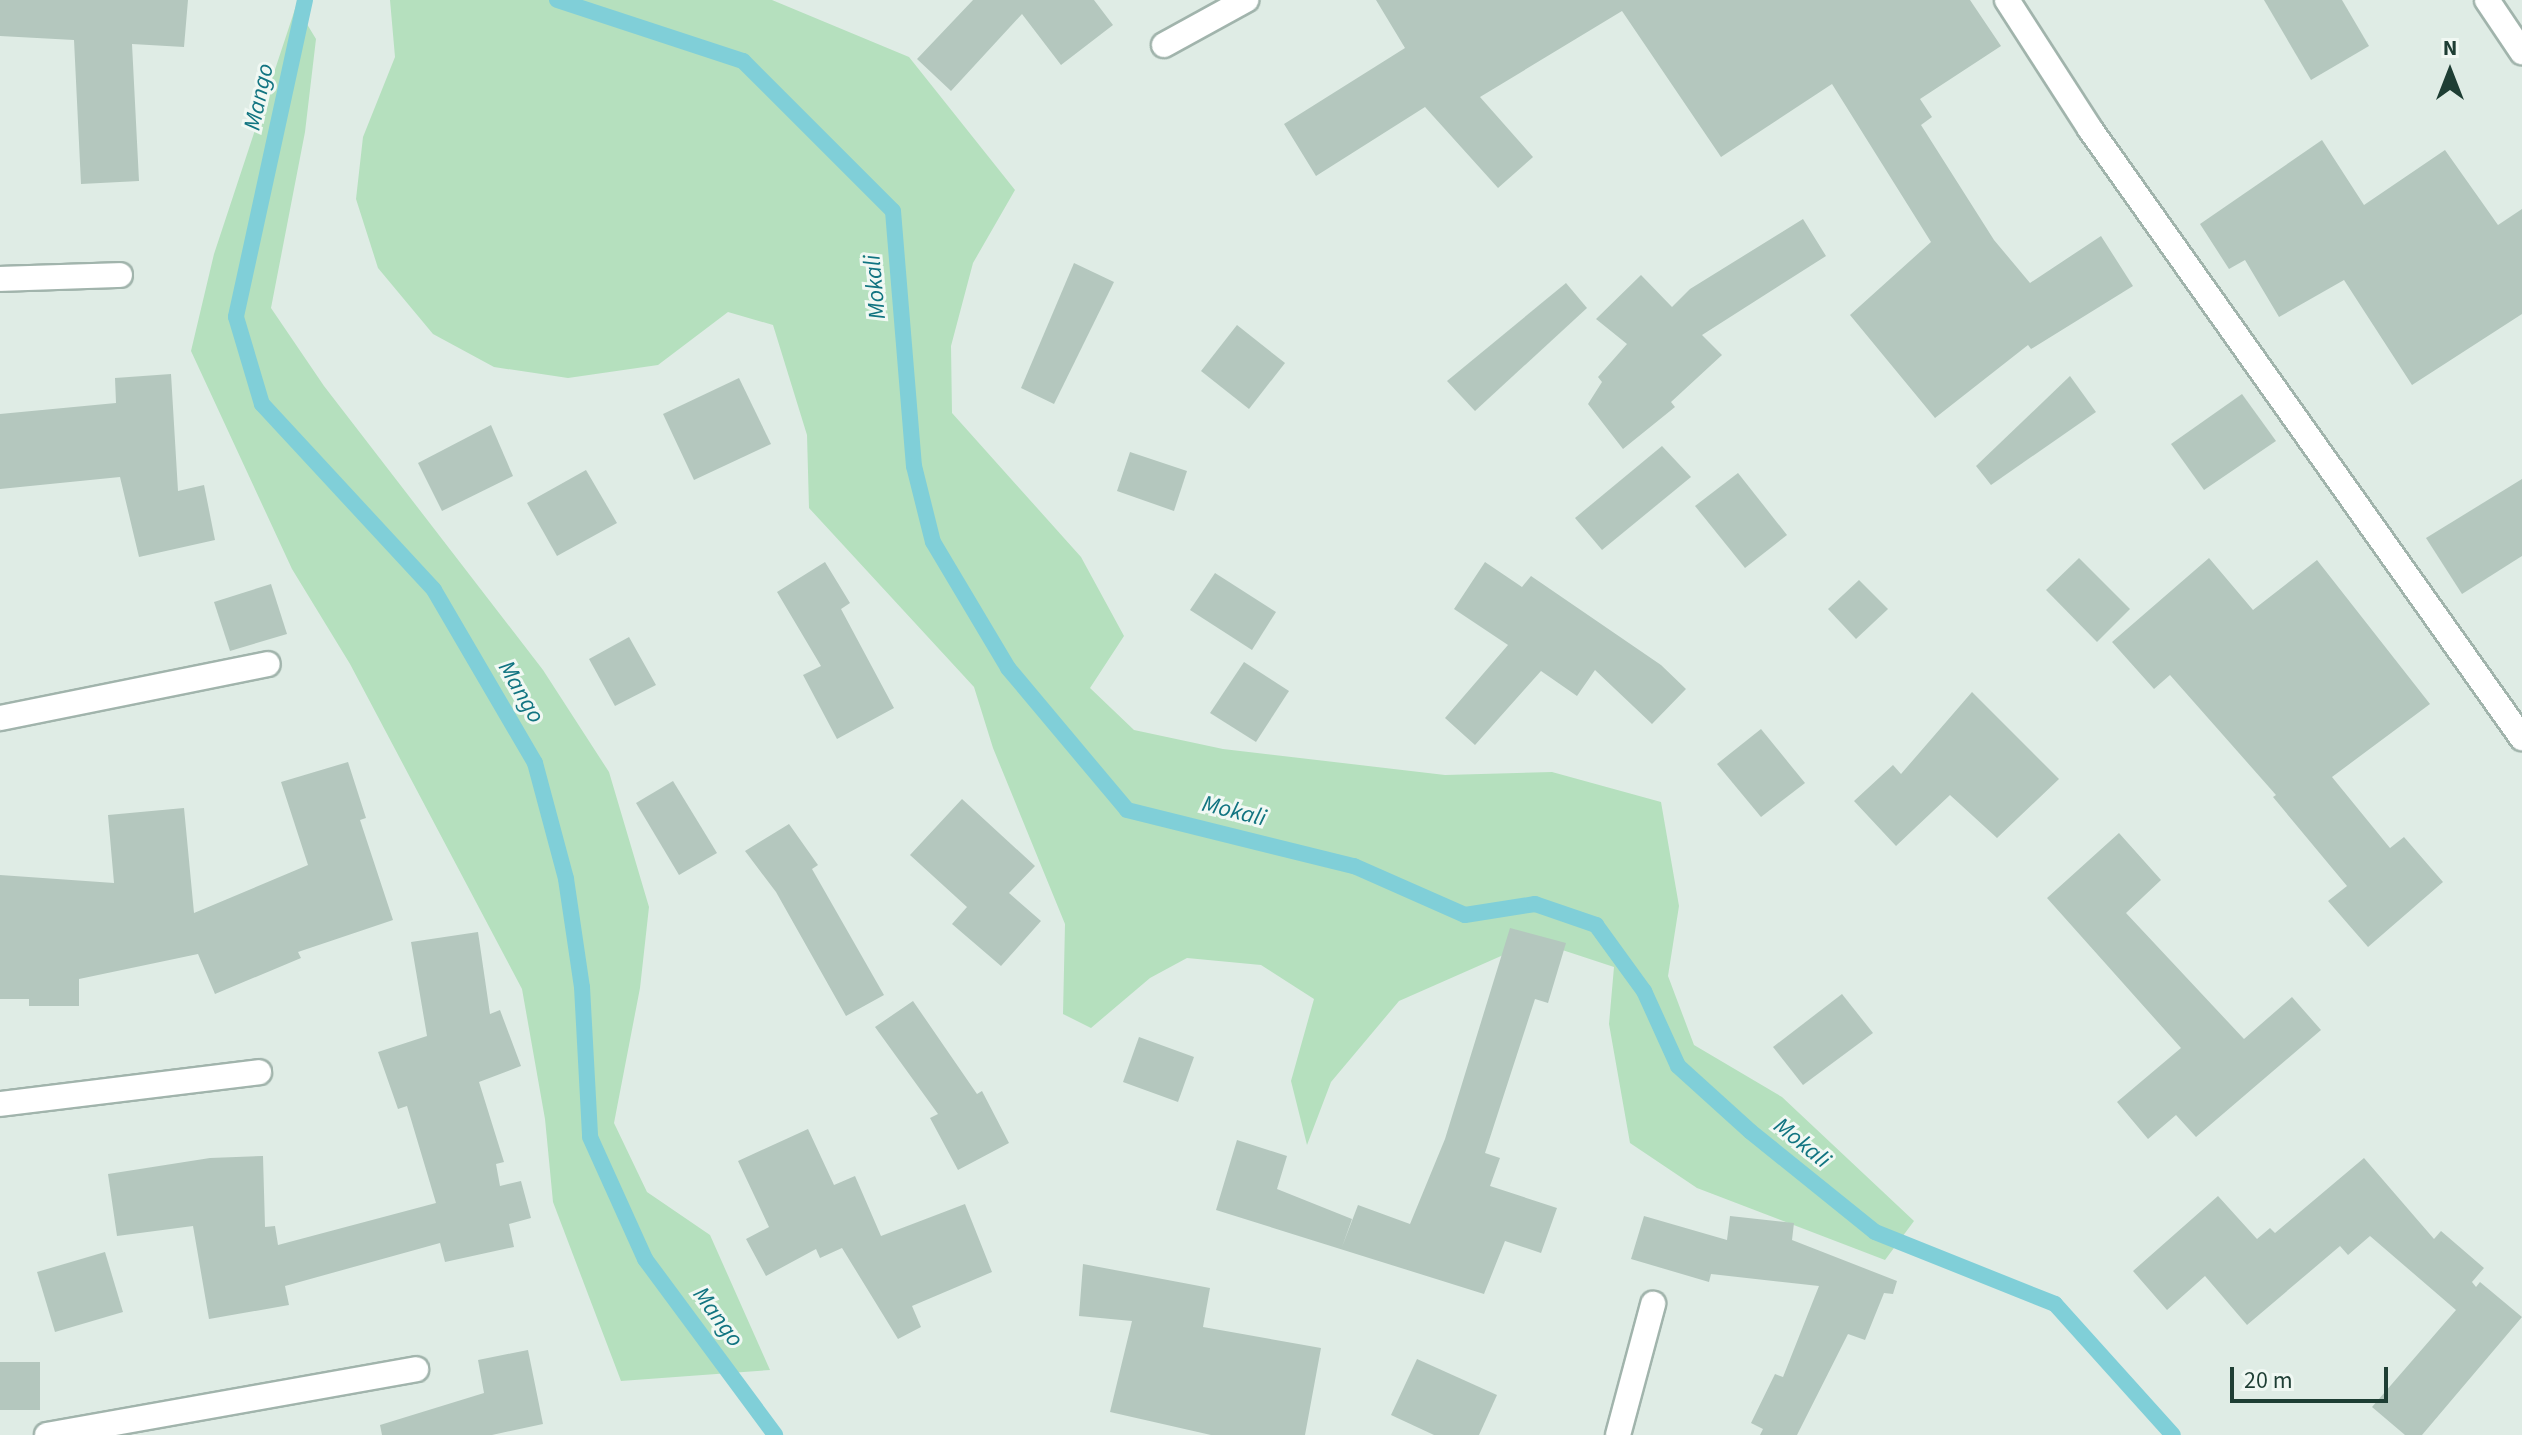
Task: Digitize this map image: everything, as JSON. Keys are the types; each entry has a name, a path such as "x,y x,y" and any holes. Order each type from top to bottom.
{"street":[{"path":"1164,45 1246,0"},
{"path":"2007,0 2099,142 2522,738"},
{"path":"2487,0 2522,52"},
{"path":"0,279 120,275"},
{"path":"0,718 268,664"},
{"path":"0,1104 259,1072"},
{"path":"1618,1435 1653,1304"},
{"path":"47,1435 416,1369"}],"green space":[{"path":"390,0 772,0 909,57 1015,190 973,263 951,346 952,413 1081,557 1124,636 1090,688 1134,730 1223,749 1445,775 1552,772 1661,802 1679,906 1668,976 1694,1045 1782,1097 1914,1221 1885,1260 1697,1188 1630,1143 1609,1024 1614,967 1535,941 1399,1001 1331,1082 1307,1145 1291,1081 1314,999 1261,965 1187,958 1150,978 1091,1028 1063,1014 1065,924 993,748 974,687 809,508 807,435 773,325 728,312 658,365 568,378 494,367 433,334 378,268 356,199 363,137 395,57"},
{"path":"296,6 316,39 305,132 271,308 324,386 543,670 609,772 649,907 640,988 614,1123 647,1192 710,1235 770,1370 621,1381 553,1202 545,1119 522,989 350,664 292,569 191,351 214,254"}],"building":[{"path":"0,0 188,0 184,47 132,44 139,181 81,184 74,40 0,36"},
{"path":"973,0 1094,0 1113,25 1061,65 1022,14 951,91 917,59"},
{"path":"1376,0 1970,0 2001,46 1920,99 1932,117 1921,125 1994,240 2030,283 2101,236 2133,286 2031,349 2028,345 1935,418 1850,315 1931,242 1832,84 1721,157 1622,11 1480,97 1533,157 1498,188 1425,107 1316,176 1284,124 1405,48"},
{"path":"2264,0 2342,0 2369,46 2311,80"},
{"path":"2322,140 2364,205 2445,150 2498,225 2522,209 2522,314 2412,385 2344,280 2279,317 2245,260 2229,269 2200,224"},
{"path":"1803,219 1826,256 1702,335 1722,355 1671,402 1675,407 1623,449 1588,404 1602,382 1598,377 1627,344 1596,319 1641,275 1672,307 1690,289"},
{"path":"1074,263 1114,282 1054,404 1021,388"},
{"path":"1566,283 1587,308 1475,411 1447,381"},
{"path":"1237,325 1285,363 1249,409 1201,371"},
{"path":"171,374 178,491 204,485 215,540 139,557 120,477 0,489 0,414 116,403 115,378"},
{"path":"2070,376 2096,412 1991,485 1976,466"},
{"path":"739,378 771,444 694,480 663,414"},
{"path":"2242,394 2276,441 2204,490 2171,444"},
{"path":"491,425 513,476 442,511 418,463"},
{"path":"1662,446 1691,477 1602,550 1575,518"},
{"path":"1130,452 1187,471 1174,511 1117,491"},
{"path":"586,470 617,523 557,556 527,503"},
{"path":"1738,473 1787,535 1745,568 1695,506"},
{"path":"2522,479 2522,556 2462,594 2426,538"},
{"path":"2079,558 2130,609 2097,642 2046,590"},
{"path":"2209,558 2253,610 2317,560 2430,704 2332,777 2390,848 2404,837 2443,882 2368,947 2328,901 2347,886 2273,797 2276,795 2170,675 2154,689 2112,642"},
{"path":"825,562 850,603 841,609 894,708 837,739 803,675 821,666 777,592"},
{"path":"1485,562 1522,587 1531,576 1661,665 1686,689 1652,724 1595,670 1577,696 1541,671 1475,745 1445,718 1508,645 1454,609"},
{"path":"1215,573 1276,612 1252,650 1190,610"},
{"path":"1859,580 1888,609 1856,639 1828,609"},
{"path":"271,584 287,634 230,651 214,602"},
{"path":"629,637 656,685 615,706 589,659"},
{"path":"1244,662 1289,691 1256,742 1210,713"},
{"path":"1972,692 2059,779 1997,838 1950,795 1896,846 1854,801 1893,765 1901,774"},
{"path":"1761,729 1805,783 1761,817 1717,764"},
{"path":"348,762 366,818 360,820 393,920 298,952 301,958 215,994 198,954 79,979 79,1006 29,1006 29,999 0,999 0,875 114,883 108,815 184,808 194,913 308,865 281,782"},
{"path":"673,781 717,853 679,875 636,803"},
{"path":"962,799 1035,866 1009,893 1041,921 1001,966 952,924 967,907 910,855"},
{"path":"789,824 818,865 812,869 884,995 846,1016 776,892 745,851"},
{"path":"2119,833 2161,880 2126,913 2244,1039 2292,997 2321,1030 2196,1137 2176,1115 2148,1139 2117,1102 2181,1048 2047,898"},
{"path":"1510,928 1566,943 1548,1003 1535,999 1485,1153 1500,1158 1490,1186 1557,1208 1541,1253 1505,1241 1484,1294 1216,1210 1237,1140 1287,1156 1277,1189 1352,1219 1342,1247 1358,1205 1410,1224 1445,1139"},
{"path":"478,932 490,1014 500,1010 521,1066 479,1082 504,1162 496,1164 500,1186 521,1181 531,1218 509,1224 514,1247 445,1262 440,1243 285,1286 289,1305 209,1319 193,1226 117,1236 108,1174 210,1158 263,1156 265,1227 275,1226 278,1245 436,1203 407,1106 398,1109 378,1052 427,1036 411,942"},
{"path":"1842,994 1873,1033 1803,1085 1773,1047"},
{"path":"913,1001 977,1094 982,1091 1009,1143 958,1170 930,1118 938,1114 875,1027"},
{"path":"1139,1037 1194,1057 1178,1102 1123,1082"},
{"path":"808,1129 834,1185 855,1176 881,1236 965,1204 992,1272 912,1306 921,1327 898,1339 842,1248 820,1258 816,1249 766,1276 746,1239 769,1227 738,1161"},
{"path":"2364,1158 2434,1239 2441,1231 2484,1268 2472,1282 2476,1287 2480,1282 2522,1317 2422,1435 2405,1435 2372,1407 2456,1310 2370,1236 2348,1255 2340,1246 2247,1325 2205,1276 2167,1310 2133,1271 2218,1196 2257,1239 2270,1228 2275,1233"},
{"path":"1644,1216 1727,1240 1730,1216 1794,1223 1792,1240 1897,1281 1893,1294 1884,1293 1865,1340 1848,1334 1797,1435 1760,1435 1763,1429 1751,1423 1775,1374 1783,1377 1819,1286 1711,1274 1709,1282 1631,1259"},
{"path":"105,1252 123,1312 55,1332 37,1272"},
{"path":"1083,1264 1210,1288 1203,1327 1321,1348 1305,1435 1211,1435 1110,1412 1132,1321 1079,1316"},
{"path":"528,1350 543,1424 492,1435 382,1435 380,1425 484,1393 478,1360"},
{"path":"1417,1359 1497,1395 1479,1435 1434,1435 1391,1415"},
{"path":"0,1362 40,1362 40,1410 0,1410"}],"waterway":[{"name":"Mango","path":"305,0 236,317 262,404 434,590 535,763 566,879 582,987 590,1137 645,1259 775,1435"},
{"name":"Mokali","path":"557,0 743,61 893,211 914,466 933,542 1008,668 1127,810 1354,866 1465,915 1535,904 1596,925 1644,991 1678,1066 1751,1132 1875,1232 2055,1304 2173,1435"}]}
